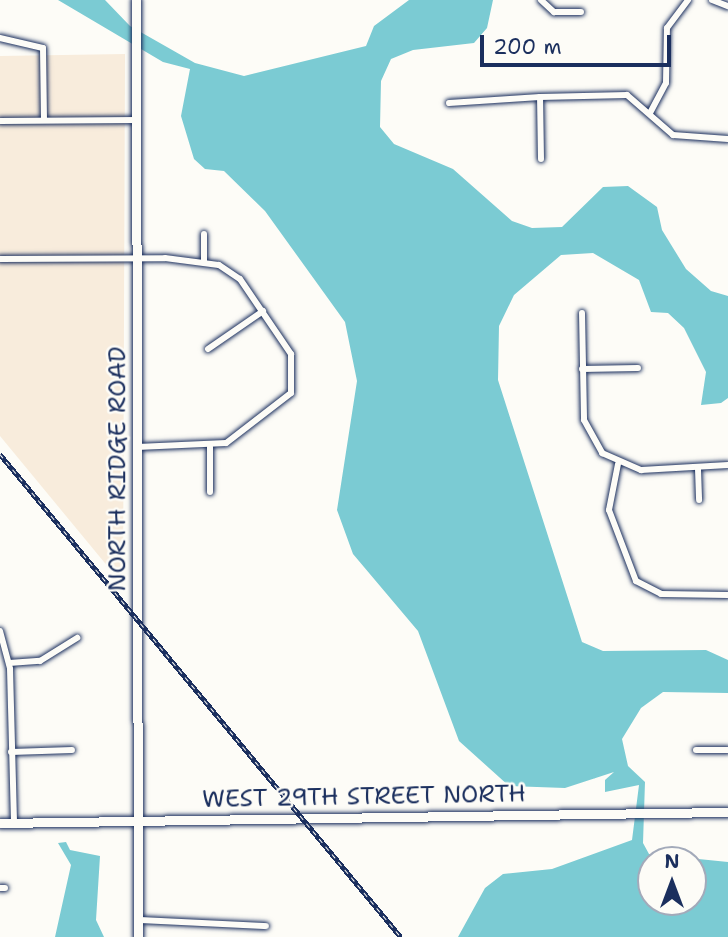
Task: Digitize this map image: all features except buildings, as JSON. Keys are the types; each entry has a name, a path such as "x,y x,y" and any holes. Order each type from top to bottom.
{"main road":[{"name":"NORTH RIDGE ROAD","path":"136,0 138,937"},
{"name":"WEST 29TH STREET NORTH","path":"0,823 728,813"}],"street":[{"path":"541,0 554,12 581,12"},
{"path":"650,113 666,83 667,28 688,0"},
{"path":"712,0 728,6"},
{"path":"0,38 43,48 44,120"},
{"path":"449,103 620,94 680,137 728,139"},
{"path":"540,97 541,159"},
{"path":"0,121 136,120"},
{"path":"204,234 204,262"},
{"path":"0,259 204,262 235,274 291,354 294,385 281,406 233,440 210,447 138,447"},
{"path":"208,349 262,311"},
{"path":"582,313 582,369 587,430 618,464 698,469 728,465"},
{"path":"582,369 638,368"},
{"path":"210,447 210,492"},
{"path":"618,464 609,510 636,581 661,594 728,595"},
{"path":"698,469 699,500"},
{"path":"0,631 9,663 14,823"},
{"path":"9,663 40,661 77,638"},
{"path":"11,752 72,750"},
{"path":"696,750 728,750"},
{"path":"138,920 266,926"}],"shaded area":[{"path":"125,54 123,585 0,436 0,56"}],"water":[{"path":"58,0 105,0 130,26 195,63 244,76 366,46 374,26 409,0 493,0 487,28 474,43 413,50 391,59 381,81 380,127 394,144 453,169 512,221 532,228 562,227 603,187 628,186 657,207 662,230 686,269 711,291 728,296 728,398 721,403 701,405 706,372 684,328 668,313 651,312 639,280 593,253 561,255 514,295 499,326 498,380 582,642 603,651 706,650 728,660 728,693 663,692 641,708 622,739 628,766 645,782 645,846 637,846 637,916 707,916 707,860 728,862 728,937 458,937 485,888 503,874 552,869 632,840 639,785 605,792 605,780 614,772 565,788 509,786 459,741 418,631 353,554 337,510 357,381 345,322 265,211 224,171 205,169 194,159 181,116 190,69 163,62"},
{"path":"66,842 70,850 100,856 96,920 104,937 55,937 71,865 58,843"}],"railway":[{"path":"0,454 401,937"}]}
